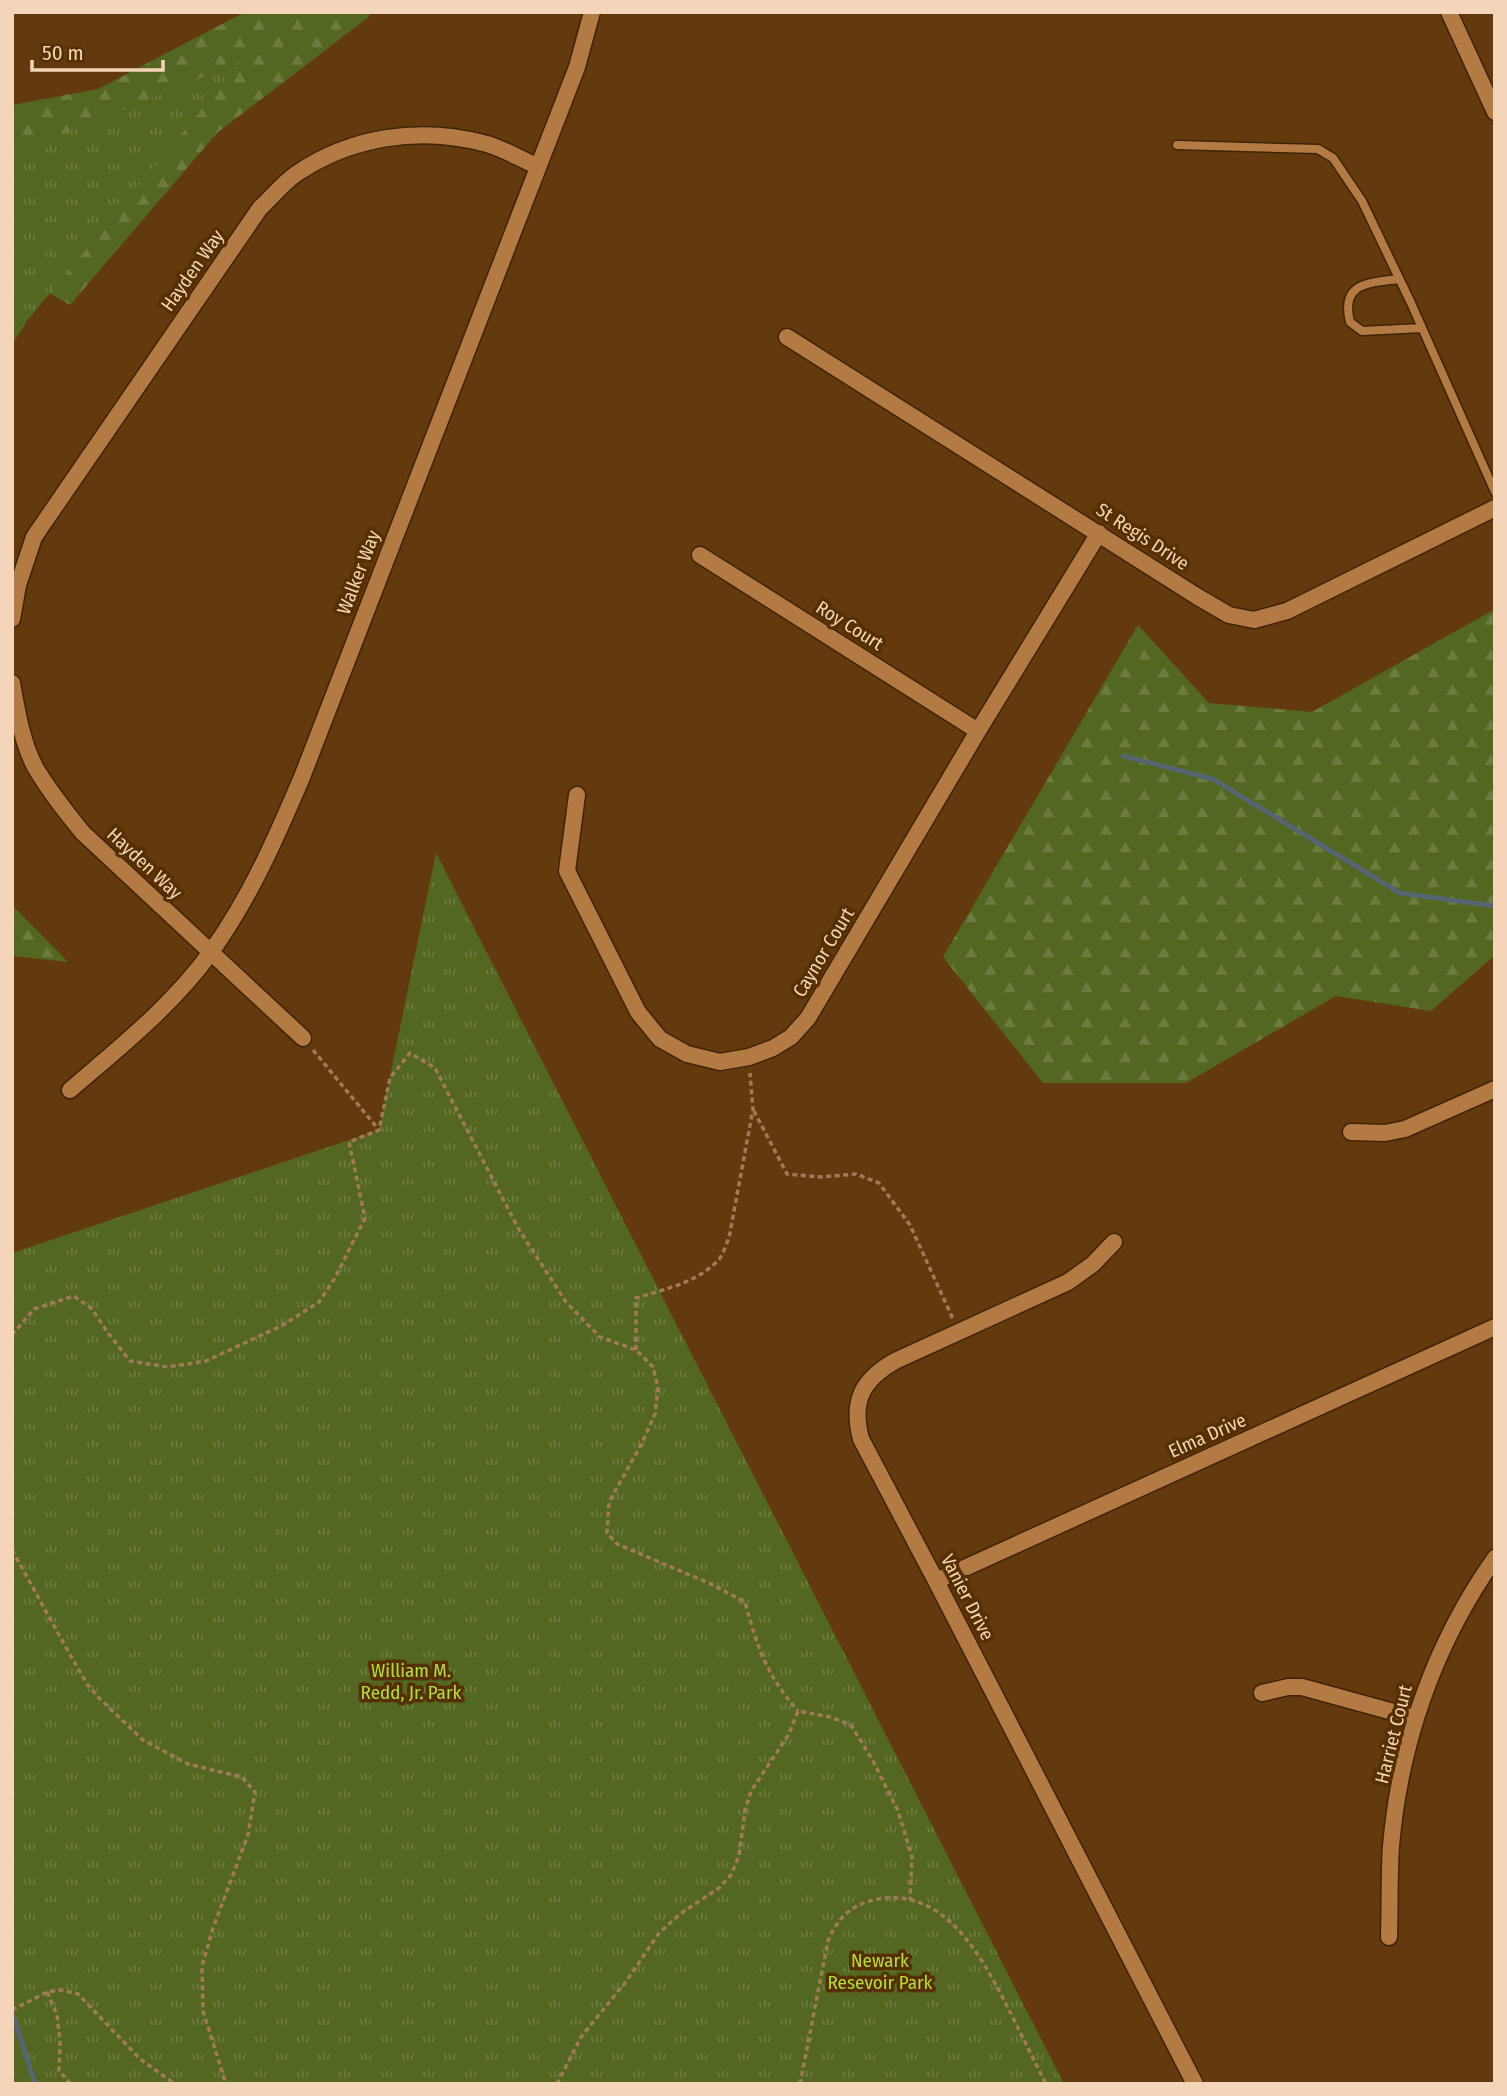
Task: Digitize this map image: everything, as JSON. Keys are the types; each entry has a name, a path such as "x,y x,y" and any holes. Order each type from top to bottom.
{"street":[{"name":"Walker Way","path":"70,1090 180,990 210,954 254,884 297,788 577,67 592,12"},
{"path":"1449,12 1495,112"},
{"name":"Hayden Way","path":"12,619 34,537 260,208 293,176 325,156 359,143 399,136 444,135 485,143 537,166"},
{"name":"St Regis Drive","path":"788,337 1229,615 1254,620 1287,611 1495,508"},
{"name":"Caynor Court","path":"576,795 567,871 638,1012 660,1039 687,1054 720,1062 749,1057 773,1048 791,1037 808,1018 1099,533"},
{"name":"Roy Court","path":"700,555 978,731"},
{"name":"Hayden Way","path":"12,683 18,718 34,765 57,801 83,833 303,1038"},
{"path":"1351,1132 1385,1133 1405,1129 1495,1088"},
{"name":"Vanier Drive","path":"1114,1242 1093,1264 1068,1282 881,1369 861,1393 856,1408 856,1423 861,1439 1195,2084"},
{"name":"Elma Drive","path":"936,1581 1495,1327"},
{"name":"Harriet Court","path":"1389,1937 1391,1846 1402,1773 1415,1718 1443,1647 1479,1580 1495,1558"},
{"path":"1262,1693 1287,1687 1302,1687 1415,1718"}],"lane":[{"path":"1177,145 1318,149 1333,158 1362,201 1495,492"},
{"path":"1399,279 1365,283 1351,293 1346,307 1350,322 1362,331 1422,328"}],"path":[{"path":"303,1038 379,1130"},
{"path":"379,1130 390,1078 410,1054 435,1068 518,1228 566,1302 600,1337 636,1350 653,1367 659,1388 655,1414 642,1444 609,1502 607,1533 617,1544 711,1584 745,1602 757,1645 770,1675 798,1711 830,1717 851,1725 872,1759 898,1811 912,1857 910,1900"},
{"path":"636,1350 636,1298 679,1285 704,1273 721,1257 729,1238 753,1109 749,1057"},
{"path":"753,1109 787,1174 821,1177 856,1174 879,1183 910,1225 959,1331"},
{"path":"12,1335 34,1309 74,1296 92,1309 131,1361 168,1367 206,1362 283,1325 319,1302 335,1278 365,1218 349,1142 379,1130"},
{"path":"12,1550 74,1662 99,1698 143,1740 188,1764 242,1777 255,1792 248,1835 212,1928 202,1966 203,2011 226,2084"},
{"path":"557,2084 581,2037 625,1983 659,1933 680,1914 719,1888 731,1875 739,1856 745,1811 751,1791 789,1734 798,1711"},
{"path":"800,2084 828,1941 834,1927 842,1915 854,1906 890,1897 928,1906 950,1923 978,1952 1046,2084"},
{"path":"12,2010 47,1992 61,1990 78,1994 141,2059 175,2084"},
{"path":"47,1992 57,2015 59,2071 71,2084"}],"green space":[{"path":"245,12 368,12 370,16 217,133 70,305 12,271 12,105 98,89"},
{"path":"242,61 27,321 12,345 12,155"},
{"path":"1495,609 1495,955 1431,1011 1336,996 1186,1083 1043,1083 943,957 1138,625 1209,703 1312,712"},
{"name":"William M. Redd, Jr. Park","path":"436,853 1064,2084 12,2084 12,1253 379,1130"},
{"path":"12,905 68,962 12,956"}],"waterway":[{"path":"1123,756 1213,779 1400,893 1495,906"},
{"path":"12,2011 35,2084"}],"park label":[{"name":"Newark Resevoir Park","path":"880,1971"}]}
